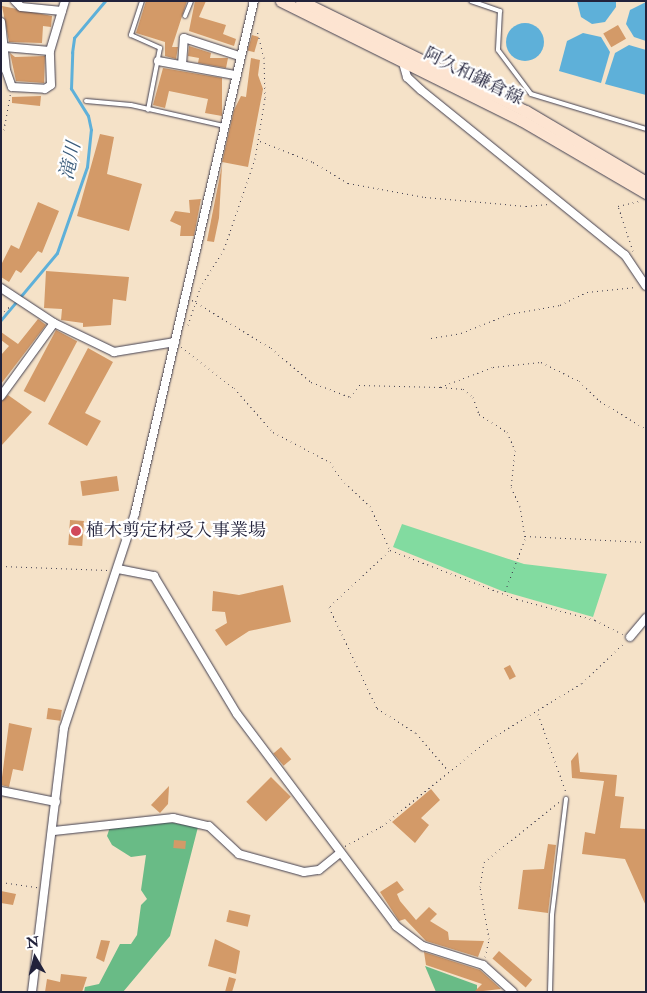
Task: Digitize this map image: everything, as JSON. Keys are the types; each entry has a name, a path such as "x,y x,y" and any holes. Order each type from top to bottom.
{"main road":[{"name":"阿久和鎌倉線","path":"281,1 521,120 646,194"},
{"name":"阿久和鎌倉線","path":"300,1 526,111 646,182"}],"street":[{"path":"15,1 21,7 62,11"},
{"path":"1,22 12,87 50,88 50,50 66,1"},
{"path":"32,992 54,831 64,728 118,568 176,342 239,56 254,1"},
{"path":"182,65 184,38 239,56"},
{"path":"4,47 50,50"},
{"path":"158,61 235,75"},
{"path":"403,63 407,77 421,90 563,203 633,267 642,287"},
{"path":"1,288 54,323 114,352 176,342"},
{"path":"1,396 54,323"},
{"path":"118,568 154,576 237,714 339,852 407,937 483,965 513,992"},
{"path":"630,637 646,618"},
{"path":"1,791 56,802"},
{"path":"54,831 173,818 209,826 239,854 304,872 319,870 339,852"}],"lane":[{"path":"142,1 131,35 158,45 158,61 148,110"},
{"path":"185,16 191,1"},
{"path":"471,1 500,11 498,50 531,94 646,129"},
{"path":"86,101 148,110 224,126"},
{"path":"550,992 552,914 566,798"}],"path":[{"path":"186,328 198,302 200,288 224,249 259,140 264,58 262,37 250,18"},
{"path":"4,130 5,110 12,87"},
{"path":"259,140 313,162 348,183 425,197 526,206 563,203"},
{"path":"633,267 633,249 618,206 646,194"},
{"path":"430,338 461,333 488,320 560,305 587,292 642,287"},
{"path":"185,296 198,302 323,389 350,397 359,385 440,387 463,389 478,402 479,414 506,432 513,442 511,487 520,506 525,536 504,595"},
{"path":"1,315 19,300"},
{"path":"176,342 234,388 273,432 330,462 341,479 370,506 390,550 504,595 595,620 630,637 582,683 448,770 382,826 339,852"},
{"path":"440,387 493,367 541,362 578,381 600,401 646,429"},
{"path":"525,536 646,542"},
{"path":"390,550 329,607 374,704 416,733 448,770"},
{"path":"1,566 118,568"},
{"path":"483,965 489,939 480,898 484,862 566,798 537,713"},
{"path":"1,882 46,889"},
{"path":"1,990 7,992"}],"green space":[{"path":"402,524 524,564 607,574 593,617 502,591 393,547"},
{"path":"156,820 198,827 170,936 123,992 84,992 85,987 99,984 120,944 131,944 137,935 141,905 147,899 141,890 146,855 131,857 112,845 107,836 111,824"},
{"path":"425,966 477,985 477,992 436,992"}],"water":[{"path":"577,1 616,1 616,7 605,22 592,24 581,17"},
{"path":"646,2 646,41 634,37 626,24 630,10"},
{"path":"525,23 539,28 544,42 539,56 525,61 511,56 506,42 511,28"},
{"path":"583,33 601,37 610,52 601,83 559,71 567,41"},
{"path":"629,45 646,50 646,95 605,84 615,53"}],"building":[{"path":"146,1 187,1 172,47 178,47 176,59 165,56 165,42 136,33"},
{"path":"195,1 206,1 199,17 226,25 223,34 236,39 234,46 189,31"},
{"path":"2,6 52,16 51,27 43,26 42,43 9,42"},
{"path":"618,25 626,39 611,47 603,34"},
{"path":"252,35 259,37 254,52 248,50"},
{"path":"189,46 211,53 210,58 228,58 226,68 198,63 199,58 188,56"},
{"path":"10,53 15,57 45,56 44,83 16,81"},
{"path":"251,58 260,60 258,75 263,89 248,167 222,162 234,110 241,96 246,97"},
{"path":"163,68 222,78 222,116 205,113 208,99 169,91 165,108 153,105"},
{"path":"41,96 40,106 12,103 12,97"},
{"path":"100,134 114,137 107,174 142,184 129,231 77,216"},
{"path":"222,165 219,218 214,242 207,241"},
{"path":"201,199 194,236 180,236 181,226 170,221 175,211 190,213 189,200"},
{"path":"38,202 59,211 42,253 38,251 21,273 16,270 9,282 1,277 1,265 11,245 19,249"},
{"path":"46,271 129,277 126,301 113,299 111,325 83,327 83,323 61,320 62,309 44,308"},
{"path":"38,319 46,325 1,384 1,355 9,346 1,340 1,332 18,344"},
{"path":"56,330 77,341 45,402 24,391"},
{"path":"88,348 113,362 85,413 101,421 87,446 48,424"},
{"path":"8,395 32,412 1,446 1,402"},
{"path":"117,476 119,491 82,496 80,481"},
{"name":"植木剪定材受入事業場","path":"70,520 84,521 82,546 68,545"},
{"path":"283,585 291,622 249,631 226,646 215,630 227,623 225,612 212,611 213,591 239,595"},
{"path":"510,665 516,677 510,680 504,668"},
{"path":"48,708 62,710 60,721 46,719"},
{"path":"9,723 32,728 23,771 13,769 9,787 1,785"},
{"path":"281,747 291,759 284,766 273,753"},
{"path":"578,752 580,772 617,775 615,796 624,797 620,828 646,829 646,906 625,859 582,854 585,832 595,834 604,781 572,778 571,761"},
{"path":"271,777 291,797 266,822 246,802"},
{"path":"169,786 168,804 160,813 151,805"},
{"path":"431,789 440,800 421,818 429,825 415,843 392,822"},
{"path":"174,840 186,841 185,849 173,848"},
{"path":"548,844 556,845 548,913 518,909 523,870 544,869"},
{"path":"397,881 404,890 397,894 400,901 416,920 429,907 437,914 430,921 448,932 449,940 484,941 478,957 426,941 405,919 399,921 380,892"},
{"path":"1,891 16,894 13,905 1,903"},
{"path":"229,910 250,915 248,927 226,922"},
{"path":"215,939 240,951 236,974 208,966"},
{"path":"101,940 110,941 104,962 96,958"},
{"path":"499,951 532,980 526,987 492,959"},
{"path":"424,952 480,970 501,989 474,992 482,984 426,965"},
{"path":"61,974 87,977 82,992 45,992 47,979 60,982"},
{"path":"229,977 236,979 232,992 225,992"}],"waterway":[{"name":"滝川","path":"1,320 57,253 87,167 91,130 88,116 71,89 72,53 74,38 105,1"}],"place":[{"name":"植木剪定材受入事業場","path":"76,531"}]}
